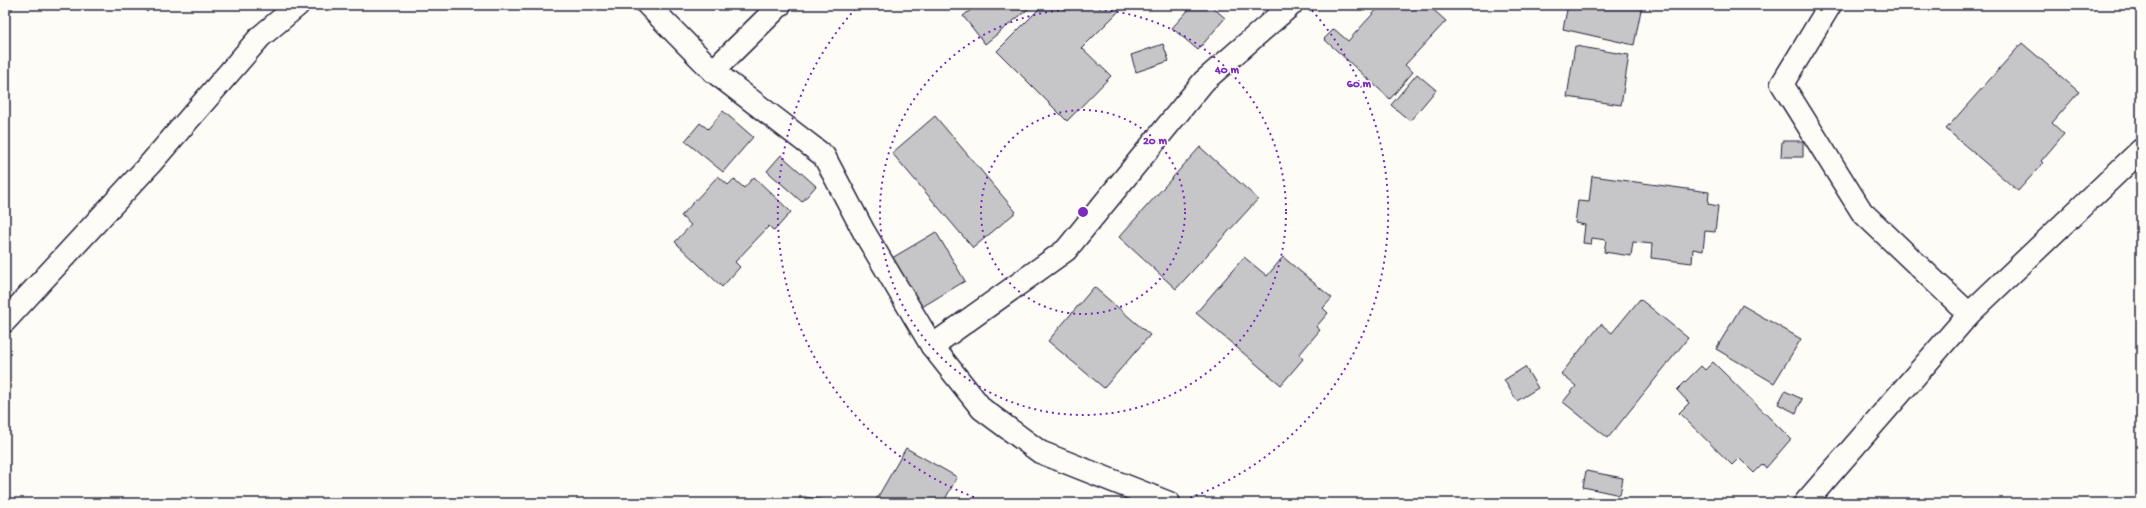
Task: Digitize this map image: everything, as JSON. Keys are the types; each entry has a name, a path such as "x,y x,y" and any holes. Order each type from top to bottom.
{"street":[{"path":"8,313 150,164 260,37 298,5"},
{"path":"648,5 713,70 824,156 864,232 932,346 982,409 1040,452 1169,503"},
{"path":"713,70 780,5"},
{"path":"932,346 1066,250 1204,81 1291,5"},
{"path":"1830,5 1782,84 1862,212 1969,314"},
{"path":"1805,503 1969,314 2141,150"}],"building":[{"path":"5,5 15,5 5,18"},
{"path":"140,5 155,5 147,12"},
{"path":"977,5 1033,5 985,44 963,16"},
{"path":"1043,5 1125,5 1082,48 1111,76 1067,121 997,51"},
{"path":"1193,5 1210,5 1225,18 1198,50 1172,28"},
{"path":"1381,5 1428,5 1446,21 1405,65 1413,72 1390,99 1324,39 1334,29 1348,41"},
{"path":"1568,5 1642,5 1634,45 1563,29"},
{"path":"2022,43 2079,92 2052,123 2064,134 2041,161 2043,163 2018,191 1946,129"},
{"path":"1163,44 1169,61 1136,72 1131,55"},
{"path":"1575,46 1629,55 1621,105 1567,97"},
{"path":"1417,74 1436,90 1410,121 1391,105"},
{"path":"723,111 753,137 723,172 685,141 700,123 708,129"},
{"path":"935,116 1016,212 973,248 892,153"},
{"path":"1782,141 1803,141 1803,157 1781,157"},
{"path":"1200,147 1258,199 1176,289 1119,237"},
{"path":"781,155 816,186 802,202 767,171"},
{"path":"718,176 728,185 734,179 744,188 754,177 791,212 774,231 769,226 735,262 740,267 722,287 675,242 691,225 681,216"},
{"path":"1592,176 1709,192 1708,204 1718,206 1715,232 1705,231 1703,251 1693,249 1692,263 1651,258 1652,244 1633,242 1631,256 1604,252 1606,240 1592,238 1591,244 1583,243 1585,225 1575,223 1578,201 1589,202"},
{"path":"936,232 965,281 917,310 887,261"},
{"path":"1244,257 1267,276 1283,257 1332,298 1323,308 1328,313 1316,327 1320,330 1299,355 1303,359 1281,385 1196,313"},
{"path":"1094,287 1150,335 1104,388 1048,341"},
{"path":"1640,299 1688,338 1608,438 1563,402 1576,386 1561,374 1601,324 1612,333"},
{"path":"1742,305 1801,339 1774,383 1716,349"},
{"path":"1713,362 1791,439 1766,468 1763,464 1754,473 1739,458 1732,465 1679,413 1689,403 1677,390 1701,366 1705,370"},
{"path":"1525,367 1538,388 1517,401 1504,380"},
{"path":"1785,391 1802,399 1796,413 1778,404"},
{"path":"906,448 957,477 943,503 881,503 876,500"},
{"path":"1586,471 1623,478 1620,495 1583,487"},
{"path":"800,496 835,502 799,503"}]}
